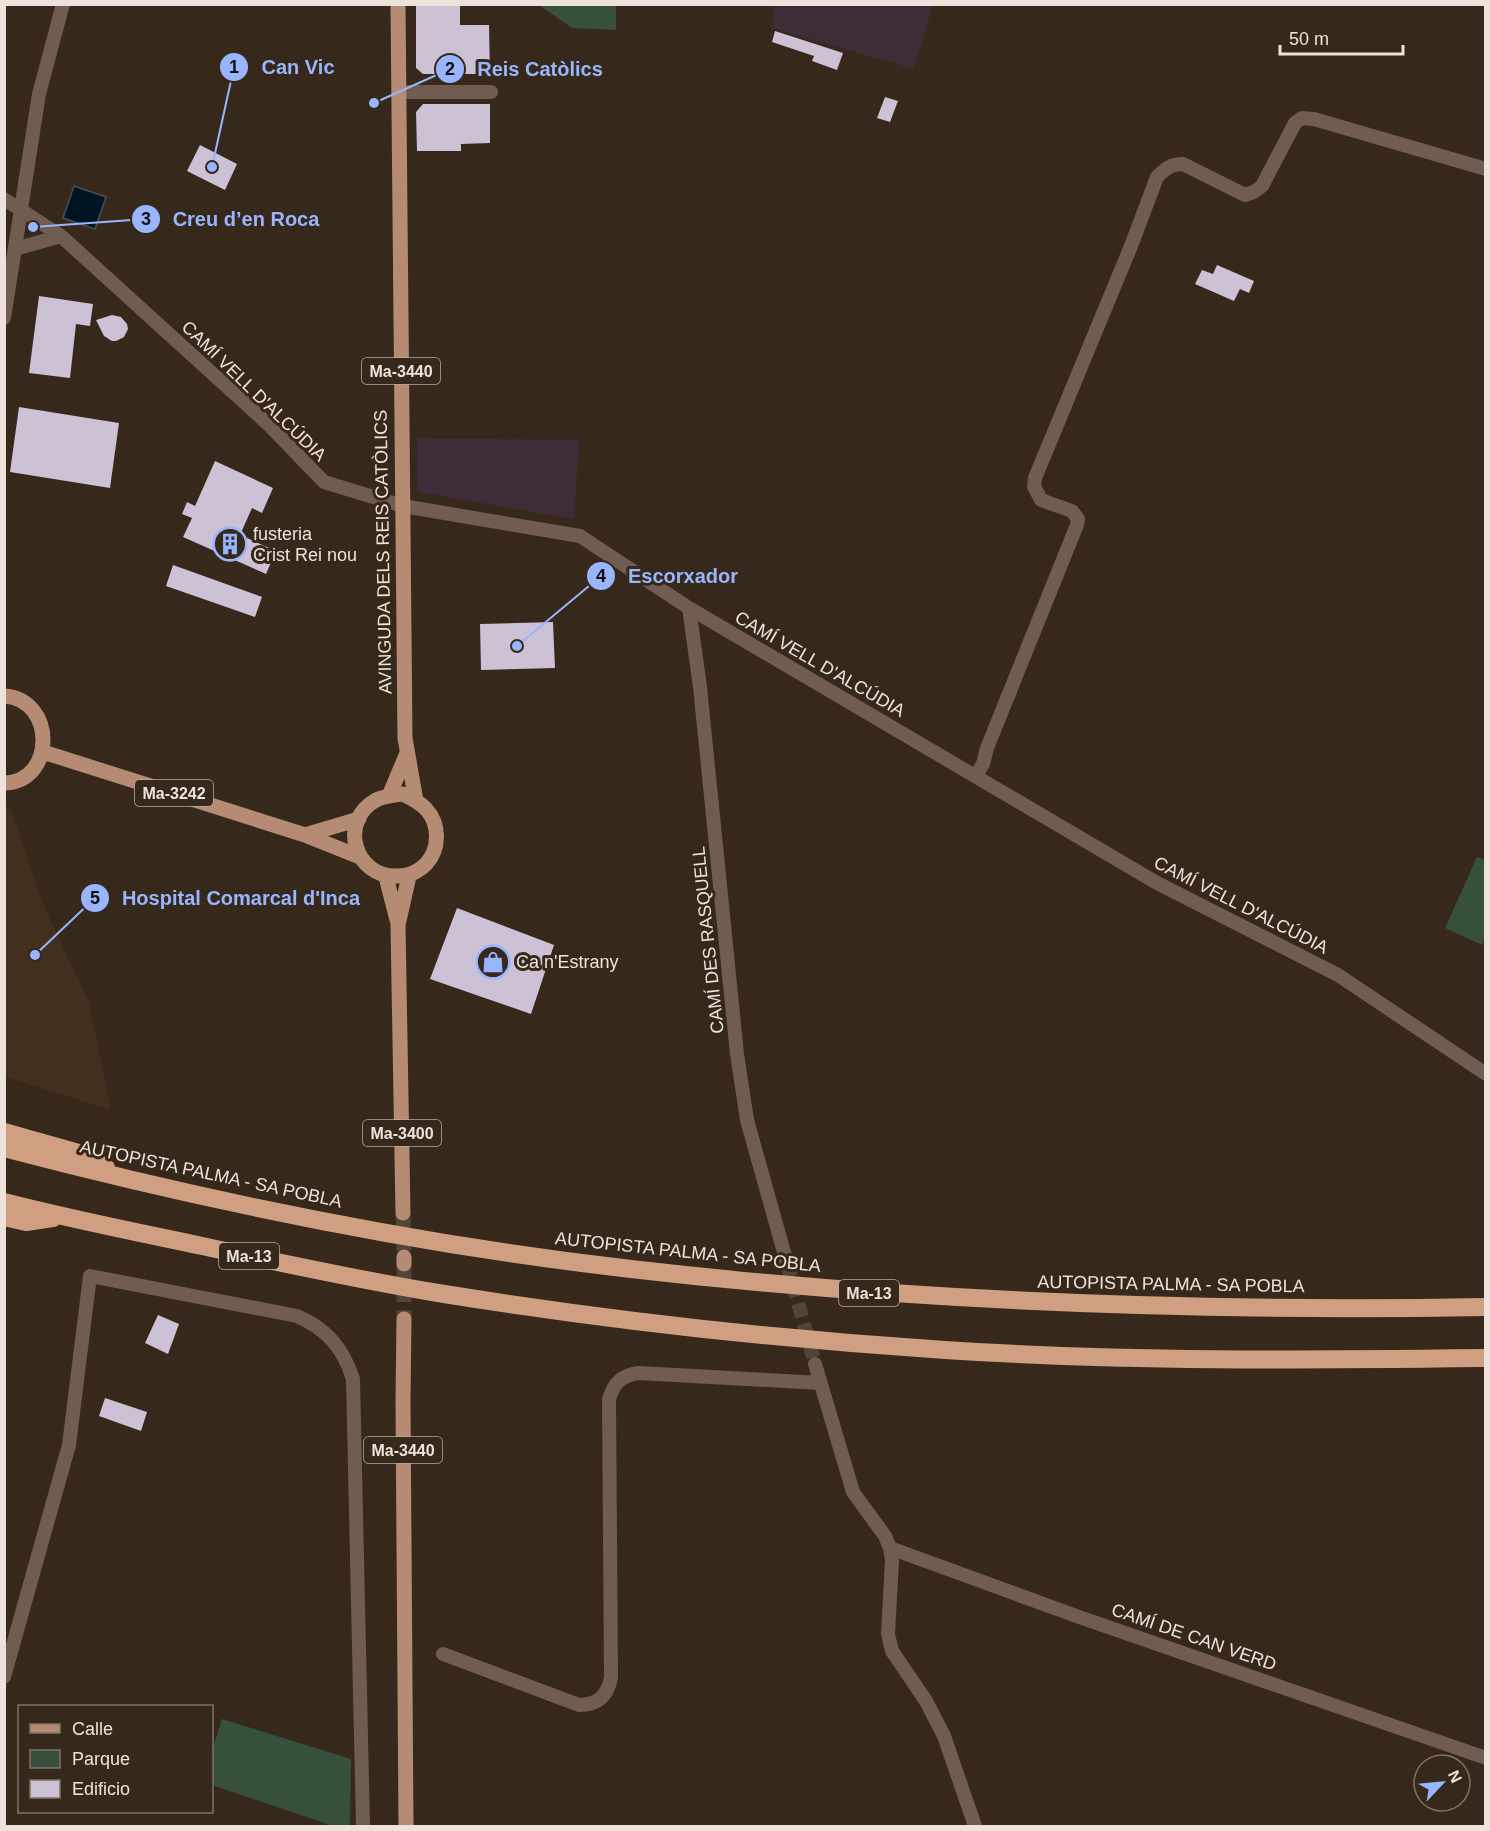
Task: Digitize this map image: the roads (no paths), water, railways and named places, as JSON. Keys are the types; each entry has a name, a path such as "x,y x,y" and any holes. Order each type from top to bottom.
{"highway":[{"path":"4,1132 82,1154 120,1176"},
{"name":"AUTOPISTA PALMA - SA POBLA","path":"4,1148 258,1207 431,1239 627,1269 790,1286 957,1299 1153,1307 1306,1309 1485,1307"},
{"name":"Ma-13","path":"4,1202 332,1274 435,1293 576,1314 751,1334 947,1350 1110,1358 1305,1360 1485,1358"},
{"path":"4,1217 26,1222 64,1217"}],"main road":[{"name":"AVINGUDA DELS REIS CATÒLICS","path":"398,4 406,746"},
{"path":"4,696 24,702 34,711 42,724 45,738 43,752 38,763 30,772 20,779 4,783"},
{"name":"Ma-3440","path":"389,796 406,746"},
{"name":"Ma-3440","path":"406,746 416,801"},
{"name":"Ma-3242","path":"43,752 305,835 360,857"},
{"path":"403,794 416,801 427,810 434,822 437,836 435,850 420,870 409,876 386,877 367,866 360,857 355,832 358,819 366,808 377,800 389,796 403,794"},
{"path":"305,835 358,819"},
{"name":"Ma-3400","path":"398,925 409,876"},
{"name":"Ma-3400","path":"386,877 398,925 403,1213"},
{"name":"Ma-3440","path":"404,1318 406,1827"}],"street":[{"path":"4,318 39,94 63,4"},
{"path":"399,92 491,92"},
{"path":"976,775 1077,525 1078,519 1071,511 1041,500 1034,486 1035,478 1131,246 1157,177 1172,164 1183,164 1245,195 1254,192 1262,186 1295,123 1302,118 1314,119 1485,168"},
{"name":"CAMÍ VELL D'ALCÚDIA","path":"4,199 61,236 268,424 324,482 402,506 580,536 689,608 1157,883 1338,975 1485,1074"},
{"path":"15,249 61,236"},
{"name":"CAMÍ DES RASQUELL","path":"689,608 700,687 737,1054 747,1120 787,1263"},
{"path":"4,1677 69,1445 90,1276 297,1316 323,1330 334,1340 349,1364 355,1394 363,1827"},
{"path":"815,1364 853,1492 891,1548 889,1642 892,1651 926,1701 945,1736 975,1827"},
{"path":"443,1654 579,1705 587,1705 600,1699 609,1687 611,1677 609,1399 616,1383 622,1377 638,1373 821,1383"},
{"name":"CAMÍ DE CAN VERD","path":"891,1548 1485,1758"}],"water":[{"path":"74,186 106,197 95,229 63,218"}],"tunnel":[{"path":"403,1213 404,1257"},
{"path":"787,1263 815,1364"},
{"path":"404,1264 404,1319"}],"place":[{"name":"Reis Catòlics","path":"374,103"},
{"name":"Can Vic","path":"212,167"},
{"name":"Creu d’en Roca","path":"33,227"},
{"name":"fusteria Crist Rei nou","path":"230,544"},
{"name":"Escorxador","path":"517,646"},
{"name":"Hospital Comarcal d'Inca","path":"35,955"},
{"name":"Ca n'Estrany","path":"493,962"}]}
